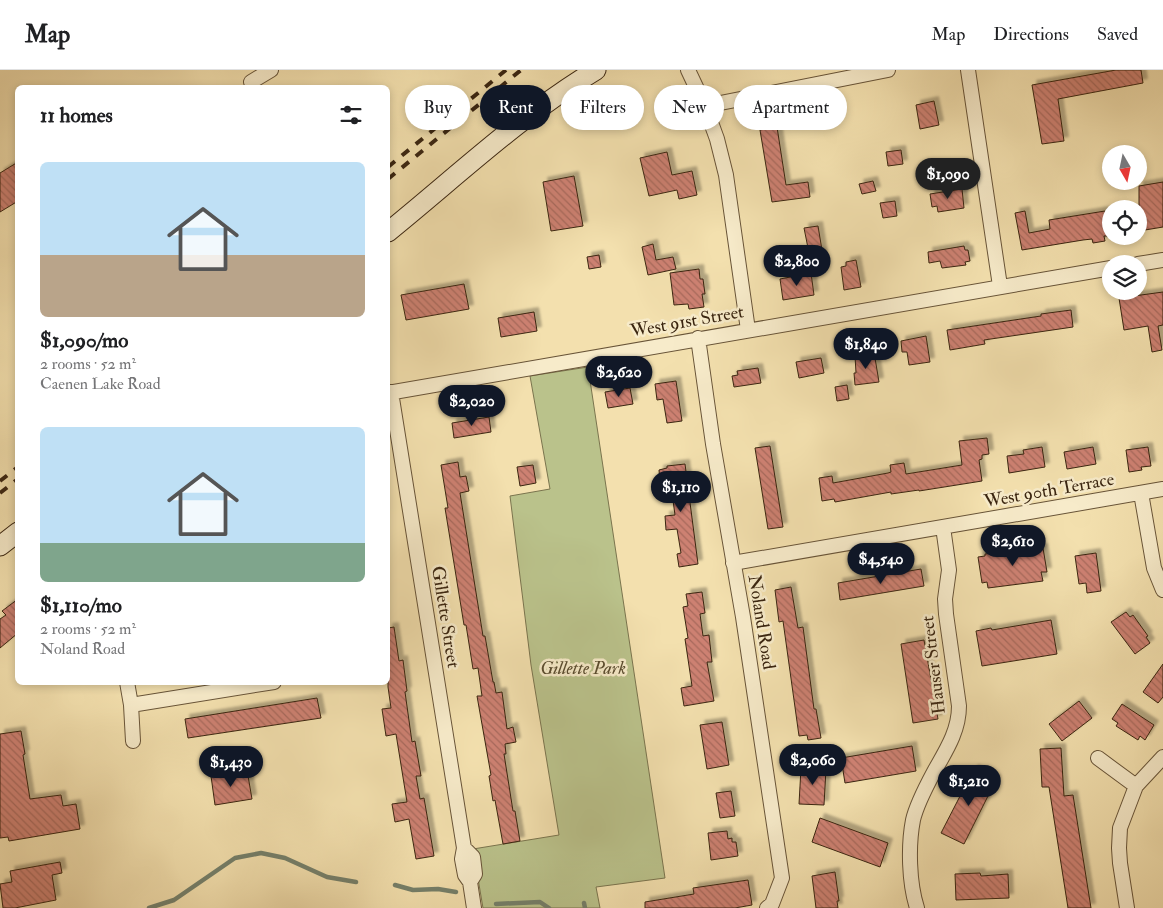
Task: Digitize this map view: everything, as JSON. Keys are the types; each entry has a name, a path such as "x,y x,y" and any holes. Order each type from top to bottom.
{"main road":[{"path":"390,230 509,132 548,102 596,70"},
{"path":"0,546 15,534"}],"street":[{"path":"252,82 271,70"},
{"path":"688,70 695,85"},
{"path":"724,102 888,70"},
{"path":"968,70 1000,286"},
{"path":"715,130 726,175 748,330"},
{"path":"1147,263 1163,260"},
{"name":"West 91st Street","path":"390,392 1102,269"},
{"name":"Noland Road","path":"698,338 782,878 772,904 767,908"},
{"name":"Gillette Street","path":"390,398 464,848 473,857 475,874 470,882 474,908"},
{"name":"West 90th Terrace","path":"733,562 1163,489"},
{"path":"1141,493 1154,568 1163,590"},
{"name":"Hauser Street","path":"917,908 910,878 914,818 926,788 955,733 959,719 959,706 945,599 949,570 943,527"},
{"path":"128,685 131,705 133,741"},
{"path":"131,705 255,685"},
{"path":"1127,908 1120,863 1120,828 1136,786 1163,757"},
{"path":"1098,758 1136,786"}],"green space":[{"name":"Gillette Park","path":"588,367 665,878 596,887 600,908 483,908 473,849 559,835 531,665 510,496 550,489 530,376"}],"building":[{"path":"1116,70 1141,70 1143,83 1058,99 1064,141 1042,144 1032,85"},
{"path":"934,101 939,125 920,129 916,105"},
{"path":"760,130 777,130 786,185 808,182 810,197 772,202"},
{"path":"901,150 903,164 888,166 886,152"},
{"path":"667,152 672,175 692,171 697,195 679,199 677,190 649,196 640,158"},
{"path":"15,164 15,203 0,212 0,173"},
{"path":"574,176 583,226 551,231 543,182"},
{"path":"873,181 876,191 862,194 859,184"},
{"path":"1163,182 1163,227 1147,230 1147,200 1139,200 1139,190 1148,190 1148,184"},
{"path":"962,189 964,208 938,212 937,206 932,207 930,194"},
{"path":"895,201 897,216 883,218 880,203"},
{"path":"1025,211 1029,233 1050,229 1049,220 1102,211 1102,242 1093,243 1092,239 1022,250 1015,213"},
{"path":"818,226 823,256 810,258 804,228"},
{"path":"653,244 656,260 673,257 676,269 648,275 642,247"},
{"path":"964,246 965,250 968,250 970,261 965,262 966,265 942,268 940,261 929,263 928,252"},
{"path":"599,255 601,267 589,269 587,257"},
{"path":"856,260 861,287 844,290 841,267 846,266 846,262"},
{"path":"699,269 700,279 703,279 705,294 702,294 704,307 689,309 688,304 674,305 670,273"},
{"path":"811,273 814,295 783,300 780,279"},
{"path":"464,284 469,309 406,320 401,295"},
{"path":"1163,292 1163,325 1158,326 1162,350 1152,352 1148,326 1124,330 1119,300 1147,300 1147,294"},
{"path":"1071,310 1073,327 984,340 985,344 950,350 947,330"},
{"path":"534,312 537,331 501,337 498,318"},
{"path":"926,336 930,362 909,365 907,352 902,352 901,341"},
{"path":"873,354 879,382 855,385 855,356"},
{"path":"821,358 824,373 799,378 796,362"},
{"path":"758,368 761,383 734,387 732,376 738,375 737,371"},
{"path":"676,381 682,421 667,423 663,399 657,400 655,384"},
{"path":"847,385 849,399 837,401 835,387"},
{"path":"630,388 633,404 608,408 605,392"},
{"path":"489,417 491,432 454,438 452,423"},
{"path":"987,438 989,454 982,455 982,459 979,460 982,481 919,491 891,494 891,492 835,502 834,499 822,501 819,478 832,476 833,483 888,473 891,472 890,465 904,463 906,474 962,465 959,441"},
{"path":"770,446 783,527 768,529 755,448"},
{"path":"1042,447 1045,467 1009,473 1007,456 1024,454 1023,450"},
{"path":"1093,447 1096,464 1067,469 1064,452"},
{"path":"1148,447 1151,466 1141,467 1142,470 1129,472 1126,450"},
{"path":"458,462 460,477 466,476 469,491 460,493 483,636 485,636 496,693 502,692 507,729 513,727 516,742 505,744 506,754 504,754 520,841 503,844 495,800 493,801 489,776 491,775 477,696 482,696 478,668 473,669 445,508 448,508 441,465"},
{"path":"685,464 698,564 679,567 677,554 681,553 677,529 666,530 665,516 675,515 672,493 668,494 665,480 660,481 659,470 667,468 667,466"},
{"path":"533,465 536,483 520,486 517,467"},
{"path":"1043,548 1047,572 1041,572 1043,581 988,588 987,582 982,583 978,557 985,556 985,554"},
{"path":"1096,553 1101,591 1087,593 1086,583 1079,584 1075,556"},
{"path":"921,569 924,586 840,600 838,583"},
{"path":"791,587 798,628 803,627 814,709 816,709 821,738 808,740 807,735 799,736 783,621 779,622 775,590"},
{"path":"702,592 705,613 700,614 703,636 709,635 712,662 707,662 714,701 684,706 681,688 692,686 685,639 688,638 683,607 688,606 686,594"},
{"path":"15,601 15,636 0,648 0,619 6,615 2,611"},
{"path":"1126,612 1130,617 1133,615 1148,636 1146,637 1150,643 1135,654 1111,622"},
{"path":"1051,620 1057,654 982,666 976,631"},
{"path":"394,627 399,661 403,660 407,691 405,692 412,742 415,741 421,776 416,776 420,799 424,798 434,856 416,859 409,819 395,822 392,804 407,802 396,734 386,736 382,709 391,708 388,687 390,685 390,628"},
{"path":"924,640 938,719 913,723 901,644"},
{"path":"1163,664 1163,697 1158,703 1143,692"},
{"path":"317,698 321,718 188,738 185,719"},
{"path":"1079,701 1092,718 1062,741 1049,724"},
{"path":"1122,704 1154,725 1145,740 1140,736 1138,740 1116,726 1118,723 1112,719"},
{"path":"722,722 729,765 707,769 700,725"},
{"path":"21,731 30,799 61,795 63,806 76,804 80,829 9,841 8,837 0,838 0,734"},
{"path":"912,746 916,771 845,783 841,758"},
{"path":"1061,748 1064,796 1073,795 1091,908 1068,908 1049,787 1042,787 1040,749"},
{"path":"801,768 826,769 824,805 799,804"},
{"path":"974,769 996,780 964,844 941,833"},
{"path":"247,770 252,799 215,805 211,776"},
{"path":"731,791 735,816 720,818 716,793"},
{"path":"820,818 888,843 880,867 812,842"},
{"path":"727,831 728,839 732,838 732,842 736,842 738,856 711,860 708,833"},
{"path":"60,862 62,873 52,875 56,900 15,908 3,908 0,884 12,882 10,871"},
{"path":"835,872 839,901 837,901 838,908 816,908 812,876"},
{"path":"980,873 981,876 1008,874 1009,898 956,900 955,874"},
{"path":"748,880 752,905 735,908 645,908 645,902 694,894 693,888"}],"waterway":[{"path":"149,908 174,900 235,858 261,853 285,858 327,877 356,882"},
{"path":"395,885 413,890 438,889 456,892"},
{"path":"496,904 540,902 549,908"},
{"path":"584,903 585,908"}],"railway":[{"path":"390,165 506,70"},
{"path":"390,177 521,70"},
{"path":"0,481 15,469"},
{"path":"0,493 15,481"}]}
